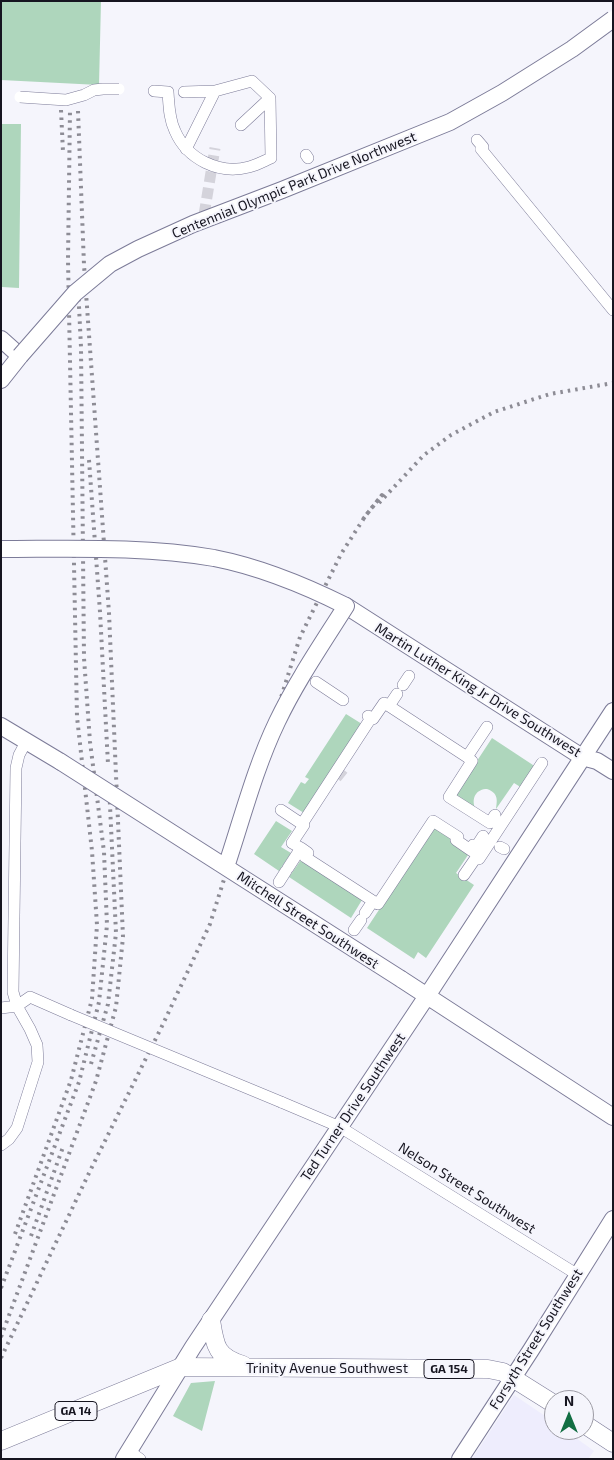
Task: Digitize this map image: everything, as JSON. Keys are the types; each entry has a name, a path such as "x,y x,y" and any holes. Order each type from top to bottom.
{"main road":[{"path":"211,1320 215,1343 222,1355 233,1362 251,1368"},
{"name":"Trinity Avenue Southwest","path":"181,1367 488,1369 503,1372 513,1377 544,1397"},
{"name":"GA 14","path":"1,1441 181,1367"},
{"path":"594,1431 613,1443"}],"street":[{"name":"Centennial Olympic Park Drive Northwest","path":"1,380 75,293 90,279 117,260 193,224 450,122 502,93 572,49 613,19"},
{"path":"154,91 168,92 174,130 186,149 206,163 222,168 235,169 250,167 271,158 270,98 252,81 214,91 184,92"},
{"path":"20,97 66,100 84,96 94,90 119,90"},
{"path":"186,149 214,91"},
{"path":"241,125 270,98"},
{"path":"477,140 483,147 481,149 613,310"},
{"path":"1,339 20,356"},
{"name":"Martin Luther King Jr Drive Southwest","path":"1,549 164,552 214,558 270,573 315,590 346,606 582,757 597,761 613,771"},
{"path":"226,867 264,753 277,722 299,680 346,606"},
{"path":"316,682 343,700"},
{"path":"389,706 403,685"},
{"path":"464,875 475,859 479,859 476,853 456,840 458,837 433,821 378,904 305,857 308,853 292,843 370,717 373,719 384,703 472,761 449,797 495,824"},
{"name":"Ted Turner Drive Southwest","path":"131,1456 165,1390 427,996 613,711"},
{"name":"Mitchell Street Southwest","path":"1,726 27,740 226,867 613,1117"},
{"path":"467,757 487,727"},
{"path":"1,1145 9,1139 17,1128 38,1062 36,1044 17,1006 13,992 16,768 19,755 27,740"},
{"path":"476,853 490,840 495,824 519,788 542,763"},
{"path":"281,810 302,824"},
{"path":"279,882 301,848"},
{"path":"360,921 373,901"},
{"name":"Nelson Street Southwest","path":"17,1006 30,997 340,1127 578,1275"},
{"path":"1,1008 17,1006"},
{"name":"Forsyth Street Southwest","path":"460,1459 613,1220"}],"shaded area":[{"path":"514,1395 544,1415 544,1440 579,1440 594,1451 588,1459 472,1459"}],"green space":[{"path":"1,1 101,1 99,85 1,80"},
{"path":"1,124 21,124 19,288 2,287 2,292"},
{"path":"346,714 362,724 304,813 288,803 301,782 305,784 309,779 305,777"},
{"path":"492,738 536,767 522,788 514,783 496,809 497,800 495,795 487,789 480,790 474,797 475,808 454,796"},
{"path":"276,821 292,831 281,847 291,853 279,871 254,854"},
{"path":"435,825 470,852 456,873 474,885 426,958 418,952 414,959 367,928"},
{"path":"301,860 362,900 351,918 289,877"},
{"path":"215,1381 202,1431 173,1416 191,1383"}],"tunnel":[{"path":"204,215 215,148"},
{"path":"339,773 344,777"}],"railway":[{"path":"61,110 63,152"},
{"path":"15,1234 71,1080 92,999 97,925 92,851 77,717 68,260 70,110"},
{"path":"1,1337 96,1081 116,1007 123,937 109,613 84,265 78,111"},
{"path":"1,1288 79,1082 99,1002 107,925 104,852 90,742 84,658 81,347 78,286"},
{"path":"379,503 424,455 451,435 494,412 550,394 613,383"},
{"path":"89,460 108,764"},
{"path":"1,1358 210,924 300,637 341,554 366,515 382,495 360,523"},
{"path":"91,1064 108,1004 116,933 109,784"},
{"path":"31,1236 63,1147"}]}
